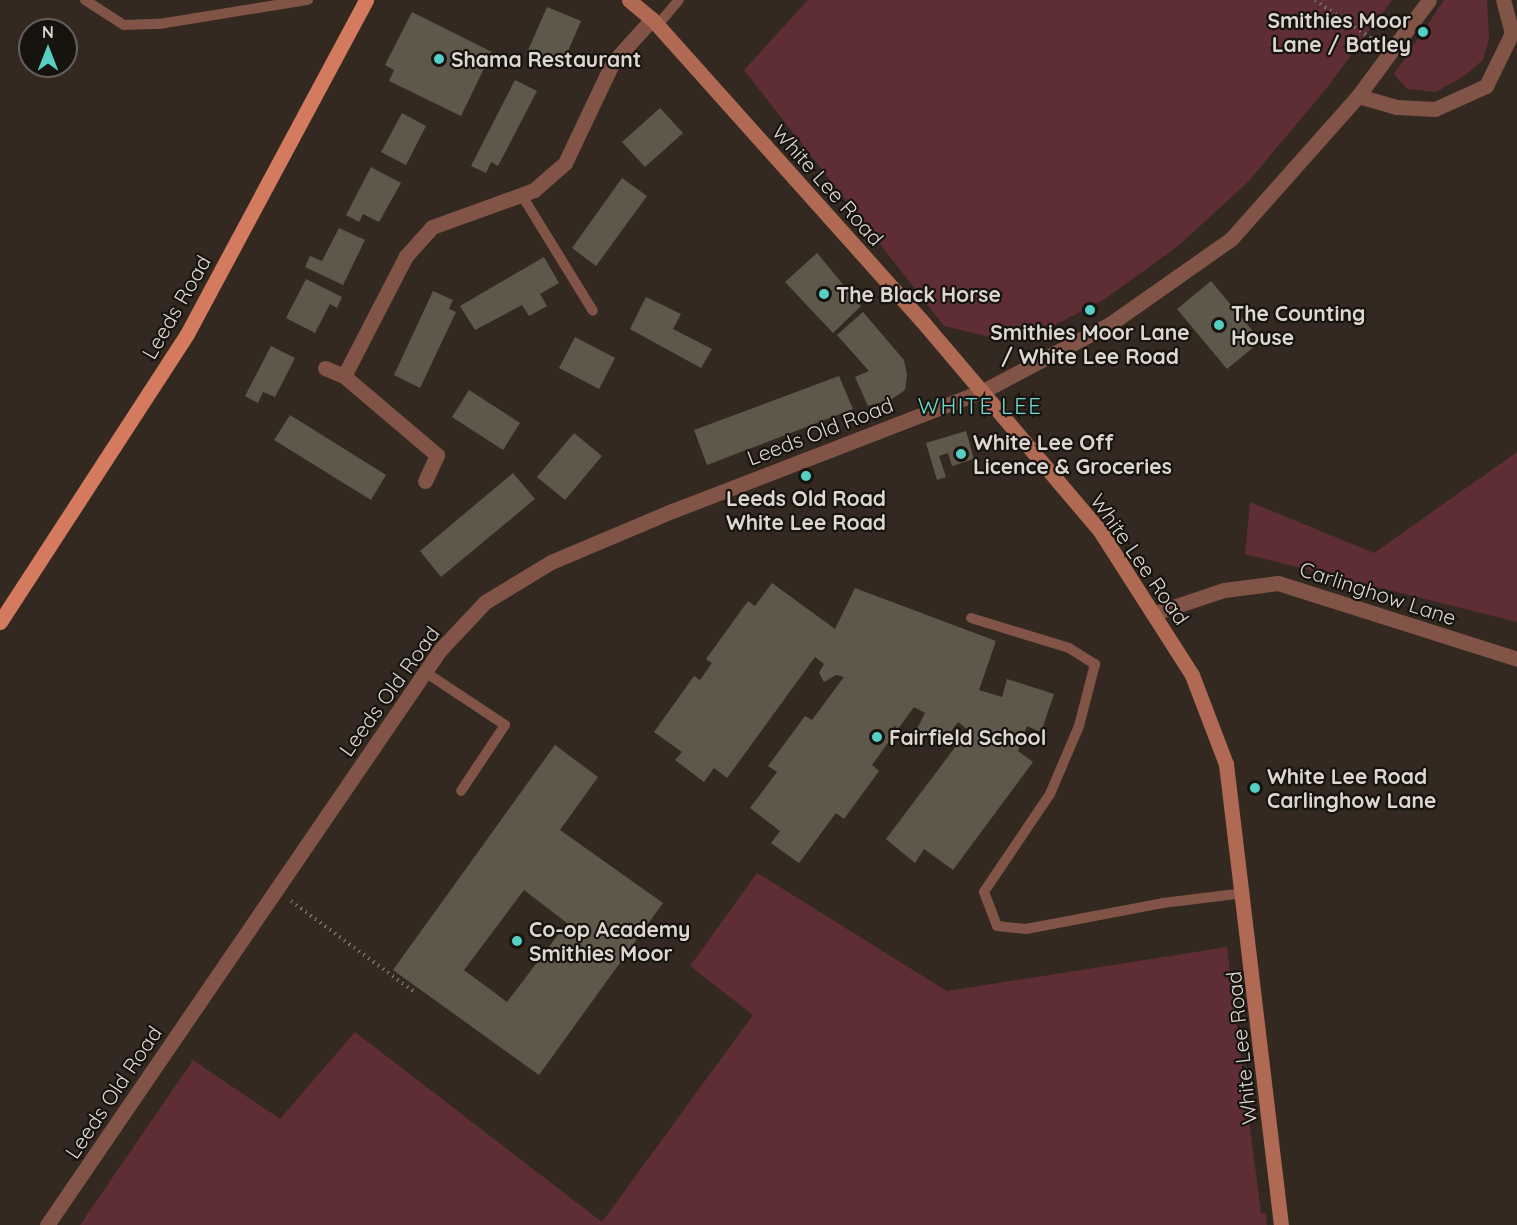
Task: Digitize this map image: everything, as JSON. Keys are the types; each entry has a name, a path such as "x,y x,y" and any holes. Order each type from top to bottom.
{"main road":[{"name":"Leeds Road","path":"0,622 187,334 366,0"},
{"name":"White Lee Road","path":"629,0 654,22 922,321 1100,531 1155,613 1192,675 1226,764 1244,893 1281,1225"}],"street":[{"name":"Leeds Old Road","path":"47,1225 425,672 485,602 551,562 672,511 981,392 1110,324 1231,239 1358,96 1429,0"},
{"path":"1358,96 1396,107 1435,109 1486,86 1512,33 1503,0"},
{"path":"344,376 406,256 432,227 534,190 565,163 613,62 654,22"},
{"path":"325,368 344,376 437,455 425,481"},
{"name":"Carlinghow Lane","path":"1155,613 1224,590 1278,583 1517,659"}],"lane":[{"path":"85,0 124,25 159,24 308,0"},
{"path":"654,22 679,0"},
{"path":"521,194 593,311"},
{"path":"971,618 1069,648 1095,664 1079,726 1050,794 984,892 997,926 1026,929 1163,903 1244,893"},
{"path":"425,672 505,725 461,791"}],"path":[{"path":"1315,0 1391,52"},
{"path":"276,890 413,991"}],"shaded area":[{"path":"808,0 1392,0 1326,89 1248,182 1178,246 1105,299 1047,329 998,339 944,326 744,70"},
{"path":"1444,0 1487,0 1489,39 1483,60 1464,76 1436,92 1407,89 1394,74"},
{"path":"1517,452 1517,622 1245,554 1250,502 1374,553"},
{"path":"757,873 947,991 1227,947 1261,1213 1266,1213 1267,1225 80,1225 193,1060 280,1119 355,1032 602,1222 753,1015 690,966"}],"building":[{"path":"547,7 581,21 560,70 526,55"},
{"name":"Shama Restaurant","path":"412,12 492,52 461,116 389,81 394,70 385,65"},
{"path":"515,80 537,91 498,166 491,162 486,173 471,166"},
{"path":"660,108 683,133 645,167 622,142"},
{"path":"402,113 426,126 406,165 381,152"},
{"path":"371,167 401,183 379,222 363,214 359,222 346,215"},
{"path":"622,178 647,196 596,266 572,248"},
{"path":"339,228 365,240 343,285 305,267 310,256 322,261"},
{"name":"The Black Horse","path":"817,253 861,306 833,333 785,282"},
{"path":"544,257 559,283 540,294 547,306 529,316 522,305 475,330 460,306"},
{"path":"306,279 342,297 337,308 330,304 315,333 286,318"},
{"name":"The Counting House","path":"1211,281 1261,341 1227,369 1177,309"},
{"path":"433,291 453,300 449,309 456,312 420,388 394,375"},
{"path":"646,297 681,314 673,329 712,349 701,368 630,329"},
{"path":"863,312 904,360 907,375 905,390 892,399 868,406 855,377 869,371 837,335"},
{"path":"575,337 615,358 599,389 559,368"},
{"path":"271,346 295,358 275,397 263,392 258,403 245,396"},
{"path":"839,376 853,409 707,465 694,430"},
{"path":"469,390 520,423 503,450 452,417"},
{"path":"290,415 386,475 371,500 274,440"},
{"name":"White Lee Off Licence & Groceries","path":"966,431 974,459 952,466 948,453 939,456 946,477 937,480 926,443"},
{"path":"574,433 602,456 565,500 537,477"},
{"path":"513,473 535,499 441,577 420,551"},
{"path":"772,583 835,629 855,588 996,641 979,690 1002,697 1007,679 1054,694 1041,732 1027,726 1018,751 1033,762 953,870 924,849 915,863 886,839 968,730 958,722 941,745 917,729 925,713 914,707 872,765 879,771 844,819 836,813 799,863 771,843 780,831 750,808 777,772 768,766 805,716 812,720 844,677 836,675 824,682 819,673 824,664 815,657 727,778 714,768 704,782 675,760 682,752 654,732 694,676 700,680 712,663 706,659 748,601 755,606"},
{"path":"555,745 598,777 560,830 663,903 539,1075 393,970","holes":["524,890 567,923 507,1002 464,970"]}],"place":[{"name":"Smithies Moor Lane / Batley","path":"1423,32"},
{"name":"Shama Restaurant","path":"439,59"},
{"name":"The Black Horse","path":"824,294"},
{"name":"Smithies Moor Lane / White Lee Road","path":"1090,310"},
{"name":"The Counting House","path":"1219,325"},
{"name":"White Lee Off Licence & Groceries","path":"961,454"},
{"name":"Leeds Old Road White Lee Road","path":"806,476"},
{"name":"Fairfield School","path":"877,737"},
{"name":"White Lee Road Carlinghow Lane","path":"1255,788"},
{"name":"Co-op Academy Smithies Moor","path":"517,941"}],"district":[{"name":"WHITE LEE","path":"980,407"}]}
